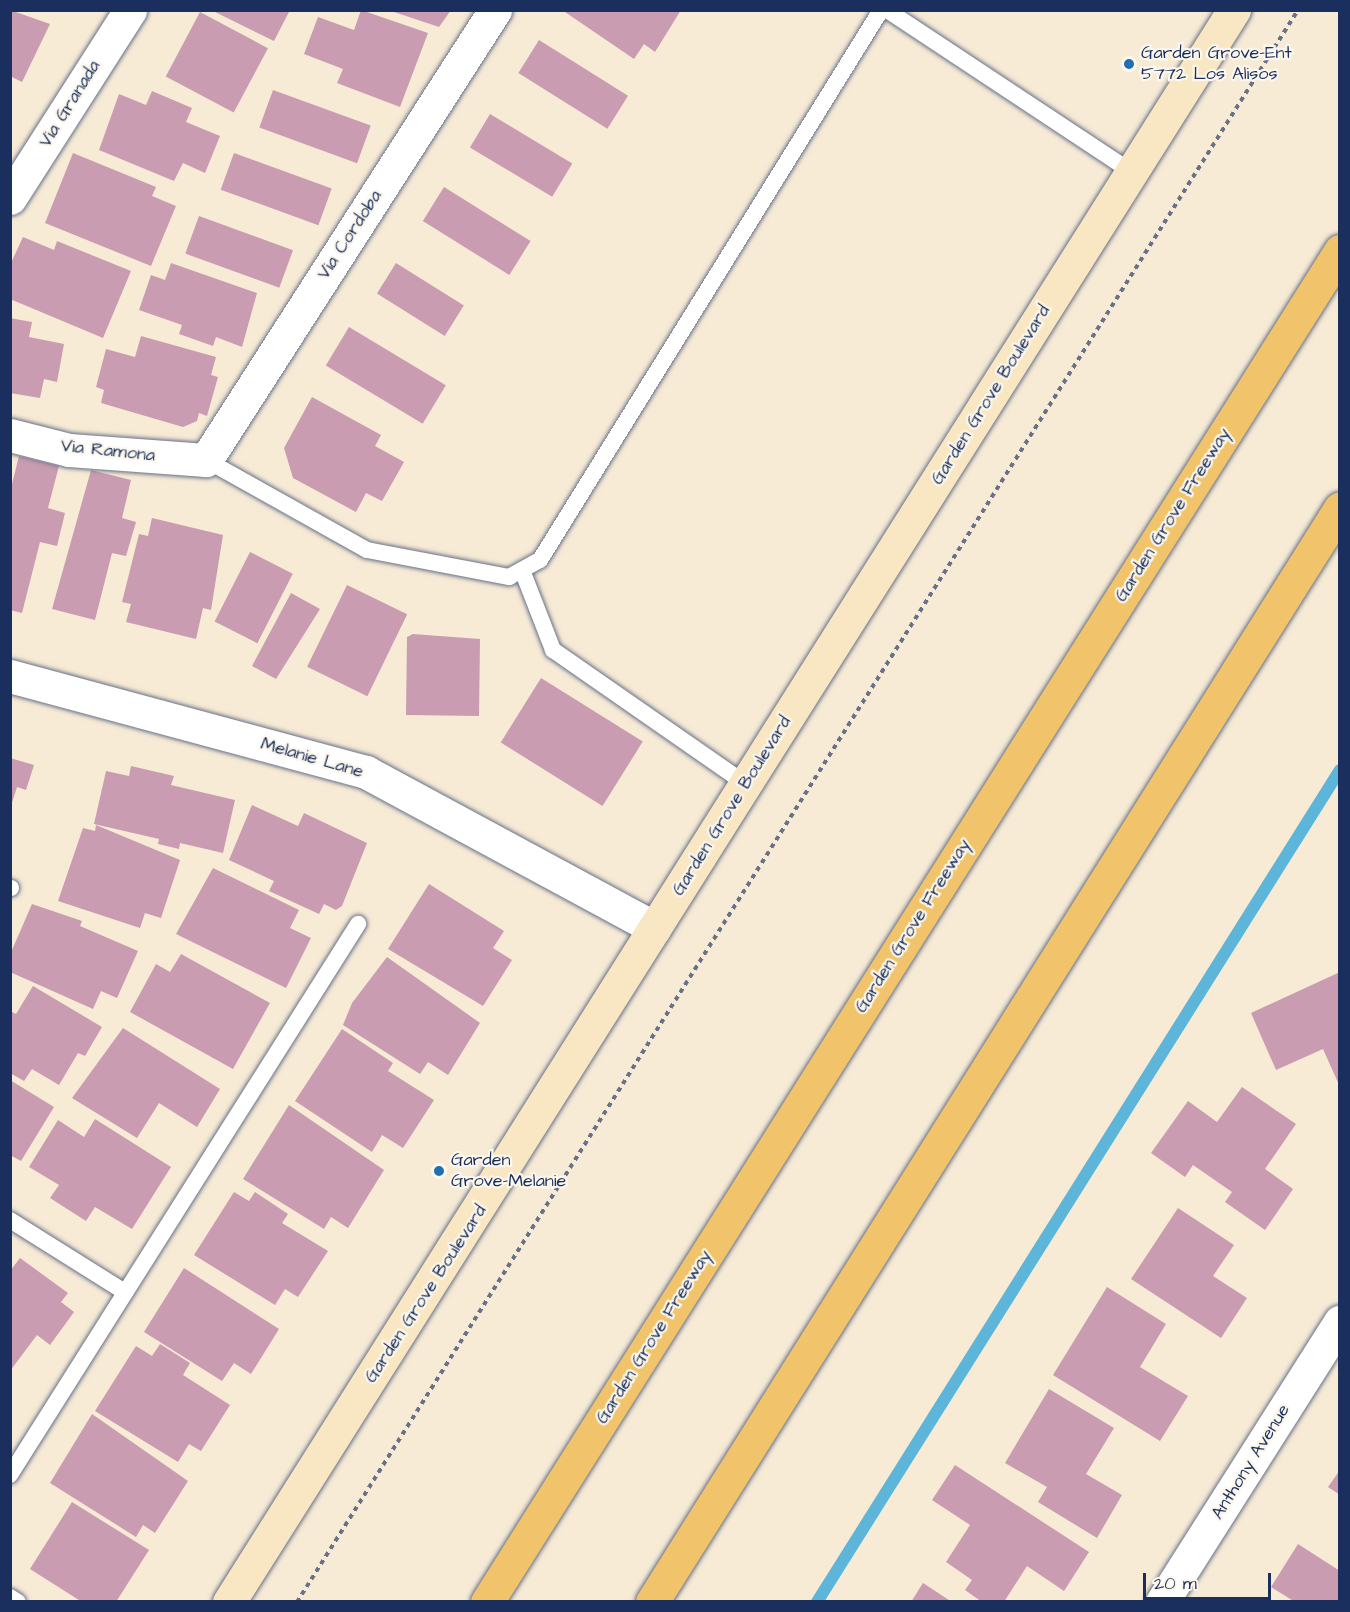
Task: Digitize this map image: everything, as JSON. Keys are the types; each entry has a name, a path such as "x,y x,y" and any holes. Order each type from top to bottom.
{"highway":[{"name":"Garden Grove Freeway","path":"487,1602 1340,251"},
{"path":"652,1602 1340,508"}],"main road":[{"name":"Garden Grove Boulevard","path":"229,1602 1234,10"}],"street":[{"name":"Via Granada","path":"10,198 130,10"},
{"name":"Via Cordoba","path":"206,460 495,10"},
{"name":"Via Ramona","path":"10,435 69,450 206,460"},
{"name":"Melanie Lane","path":"10,676 366,772 655,928"},
{"name":"Anthony Avenue","path":"1162,1602 1340,1322"}],"lane":[{"path":"206,460 367,550 509,577 540,560 881,10"},
{"path":"887,10 1132,172"},
{"path":"522,570 553,650 746,784"},
{"path":"10,1475 358,924"},
{"path":"10,1220 125,1292"},
{"path":"10,1597 18,1602"}],"path":[{"path":"297,1602 1298,10"}],"building":[{"path":"10,10 50,24 22,82 10,76"},
{"path":"211,10 290,10 274,41"},
{"path":"361,10 428,33 400,107 337,83 343,69 304,54 318,17 354,30"},
{"path":"391,10 451,10 439,27 391,11"},
{"path":"562,10 681,10 655,52 644,44 634,59"},
{"path":"200,12 268,48 234,113 166,76"},
{"path":"539,40 628,96 607,129 518,73"},
{"path":"273,90 371,126 357,163 259,128"},
{"path":"152,91 192,108 186,122 220,136 205,173 183,163 174,181 99,150 119,94 146,105"},
{"path":"490,114 572,163 552,197 470,147"},
{"path":"73,153 156,187 152,196 176,206 151,266 45,223"},
{"path":"234,153 332,189 318,225 221,190"},
{"path":"444,187 531,241 509,275 423,221"},
{"path":"199,216 293,250 279,288 185,254"},
{"path":"23,237 54,250 57,241 131,271 103,338 10,299 10,265"},
{"path":"171,263 257,293 242,347 216,337 213,346 179,334 182,325 139,310 151,275 165,280"},
{"path":"396,263 464,305 445,336 377,294"},
{"path":"10,318 32,322 29,337 64,344 57,382 44,379 40,398 10,393"},
{"path":"349,327 446,385 423,424 326,366"},
{"path":"141,336 216,357 211,375 218,377 207,416 199,413 197,421 183,427 101,403 104,390 96,387 106,349 135,357"},
{"path":"312,397 381,435 375,446 404,462 382,501 366,493 356,512 293,478 284,448"},
{"path":"19,456 59,466 48,508 65,513 57,546 40,542 22,613 10,610 10,492"},
{"path":"91,470 131,480 122,518 136,522 126,556 112,553 95,620 52,609"},
{"path":"152,518 223,535 211,610 203,608 196,639 126,622 131,604 122,602 139,534 148,536"},
{"path":"250,552 293,574 257,643 215,621"},
{"path":"347,585 407,614 367,696 307,667"},
{"path":"291,593 320,609 276,679 252,666"},
{"path":"413,634 480,639 479,716 406,715 407,637"},
{"path":"541,678 643,742 602,806 501,742"},
{"path":"10,758 34,765 26,790 17,787 11,806"},
{"path":"131,766 174,776 171,785 235,800 223,853 180,843 179,849 158,844 159,839 94,824 106,771 129,776"},
{"path":"252,805 298,826 304,813 367,843 342,906 336,910 324,904 319,914 269,891 274,881 229,860"},
{"path":"96,825 180,860 161,918 145,913 140,928 58,901 83,828 95,831"},
{"path":"213,868 299,910 290,928 311,938 286,988 176,934"},
{"path":"429,884 504,931 493,948 512,960 483,1006 388,949"},
{"path":"32,904 82,921 80,926 138,951 117,998 101,991 93,1009 10,972 12,950"},
{"path":"181,954 270,1003 233,1069 130,1012 156,964 170,972"},
{"path":"387,957 480,1023 448,1075 428,1062 420,1074 343,1025 352,1003"},
{"path":"1340,972 1340,1087 1323,1049 1276,1070 1251,1013"},
{"path":"33,986 102,1027 85,1056 78,1053 59,1085 32,1069 24,1081 10,1073 10,1011 16,1014"},
{"path":"123,1028 220,1089 197,1127 159,1103 137,1138 72,1098"},
{"path":"342,1029 393,1063 388,1071 434,1100 403,1148 382,1135 372,1152 295,1101"},
{"path":"10,1080 54,1107 21,1161 10,1155"},
{"path":"1242,1087 1296,1124 1265,1169 1293,1189 1265,1230 1225,1202 1232,1192 1193,1165 1185,1177 1151,1153 1188,1101 1217,1122"},
{"path":"289,1105 384,1170 348,1228 331,1217 324,1229 243,1179"},
{"path":"95,1119 171,1167 132,1229 95,1207 86,1221 50,1198 59,1185 29,1167 58,1120 84,1137"},
{"path":"234,1192 249,1201 255,1192 288,1214 282,1223 328,1251 298,1297 285,1289 275,1305 194,1255"},
{"path":"1178,1208 1234,1245 1213,1276 1247,1298 1221,1338 1131,1279"},
{"path":"20,1258 68,1293 61,1302 74,1312 50,1345 37,1335 10,1371 10,1271"},
{"path":"184,1268 279,1329 251,1374 234,1363 222,1381 144,1332"},
{"path":"1107,1287 1166,1324 1140,1367 1188,1396 1160,1441 1053,1375"},
{"path":"160,1344 190,1363 183,1375 230,1405 201,1451 189,1444 178,1462 95,1411 136,1346 152,1356"},
{"path":"1049,1389 1114,1428 1086,1474 1122,1495 1097,1538 1038,1502 1047,1487 1005,1463"},
{"path":"92,1414 188,1481 155,1533 143,1525 136,1537 50,1483"},
{"path":"955,1465 1089,1552 1064,1591 1027,1566 1004,1602 982,1602 965,1590 972,1580 946,1562 970,1525 932,1500"},
{"path":"1340,1470 1340,1495 1328,1487"},
{"path":"72,1502 149,1550 116,1602 82,1602 30,1569"},
{"path":"1298,1544 1340,1571 1340,1602 1295,1602 1271,1587"},
{"path":"923,1583 952,1602 911,1602"}],"waterway":[{"path":"817,1602 1340,770"}],"place":[{"name":"Garden Grove-Ent 5772 Los Alisos","path":"1129,64"},
{"name":"Garden Grove-Melanie","path":"439,1171"}]}
